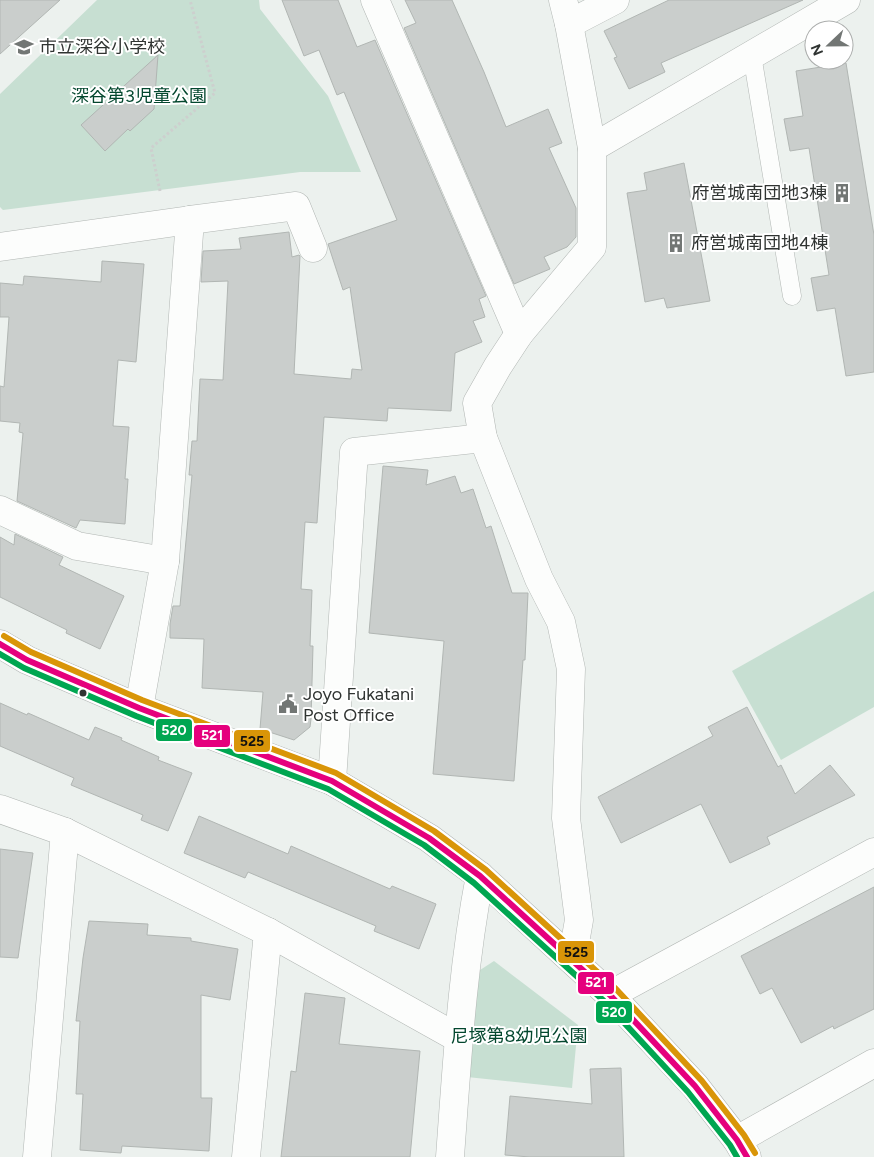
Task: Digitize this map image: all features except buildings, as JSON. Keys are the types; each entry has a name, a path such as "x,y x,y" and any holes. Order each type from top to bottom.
{"street":[{"path":"375,0 519,334"},
{"path":"572,960 579,920 566,818 571,669 560,622 539,580 483,438 478,403 498,366 519,334 592,247 592,148 566,12 614,0"},
{"path":"592,148 846,0"},
{"path":"0,247 296,206 313,248"},
{"path":"139,708 165,561 178,222"},
{"path":"332,781 354,452 483,438"},
{"path":"0,510 77,546 165,561"},
{"path":"0,644 27,660 139,708 332,781 429,838 480,876 610,995 695,1086 742,1149 874,1063"},
{"path":"0,809 64,832 268,932 458,1038"},
{"path":"37,1157 64,832"},
{"path":"610,995 874,852"},
{"path":"450,1157 458,1038 474,908 480,876"},
{"path":"246,1157 268,932"}],"lane":[{"path":"752,55 792,296"}],"path":[{"path":"178,222 151,148 215,93 190,0"}],"green space":[{"name":"深谷第3児童公園","path":"97,0 259,0 260,9 328,96 361,172 300,172 3,210 0,207 0,94"},
{"path":"874,591 874,707 781,760 732,671"},
{"name":"尼塚第8幼児公園","path":"494,961 578,1025 572,1088 467,1077 477,972"}],"transit line":[{"name":"525","path":"4,636 31,652 142,700 336,773 434,831 486,870 616,989 702,1081 744,1135 755,1153"},
{"name":"521","path":"0,644 27,660 139,708 332,781 429,838 480,876 610,995 695,1086 737,1140 747,1157"},
{"name":"520","path":"0,654 24,668 136,716 328,789 424,845 474,883 604,1001 688,1092 730,1145 737,1157"}],"place":[{"name":"市立深谷小学校","path":"24,47"},
{"name":"府営城南団地3棟","path":"842,193"},
{"name":"府営城南団地4棟","path":"676,243"},
{"name":"Joyo Fukatani Post Office","path":"288,704"}]}
